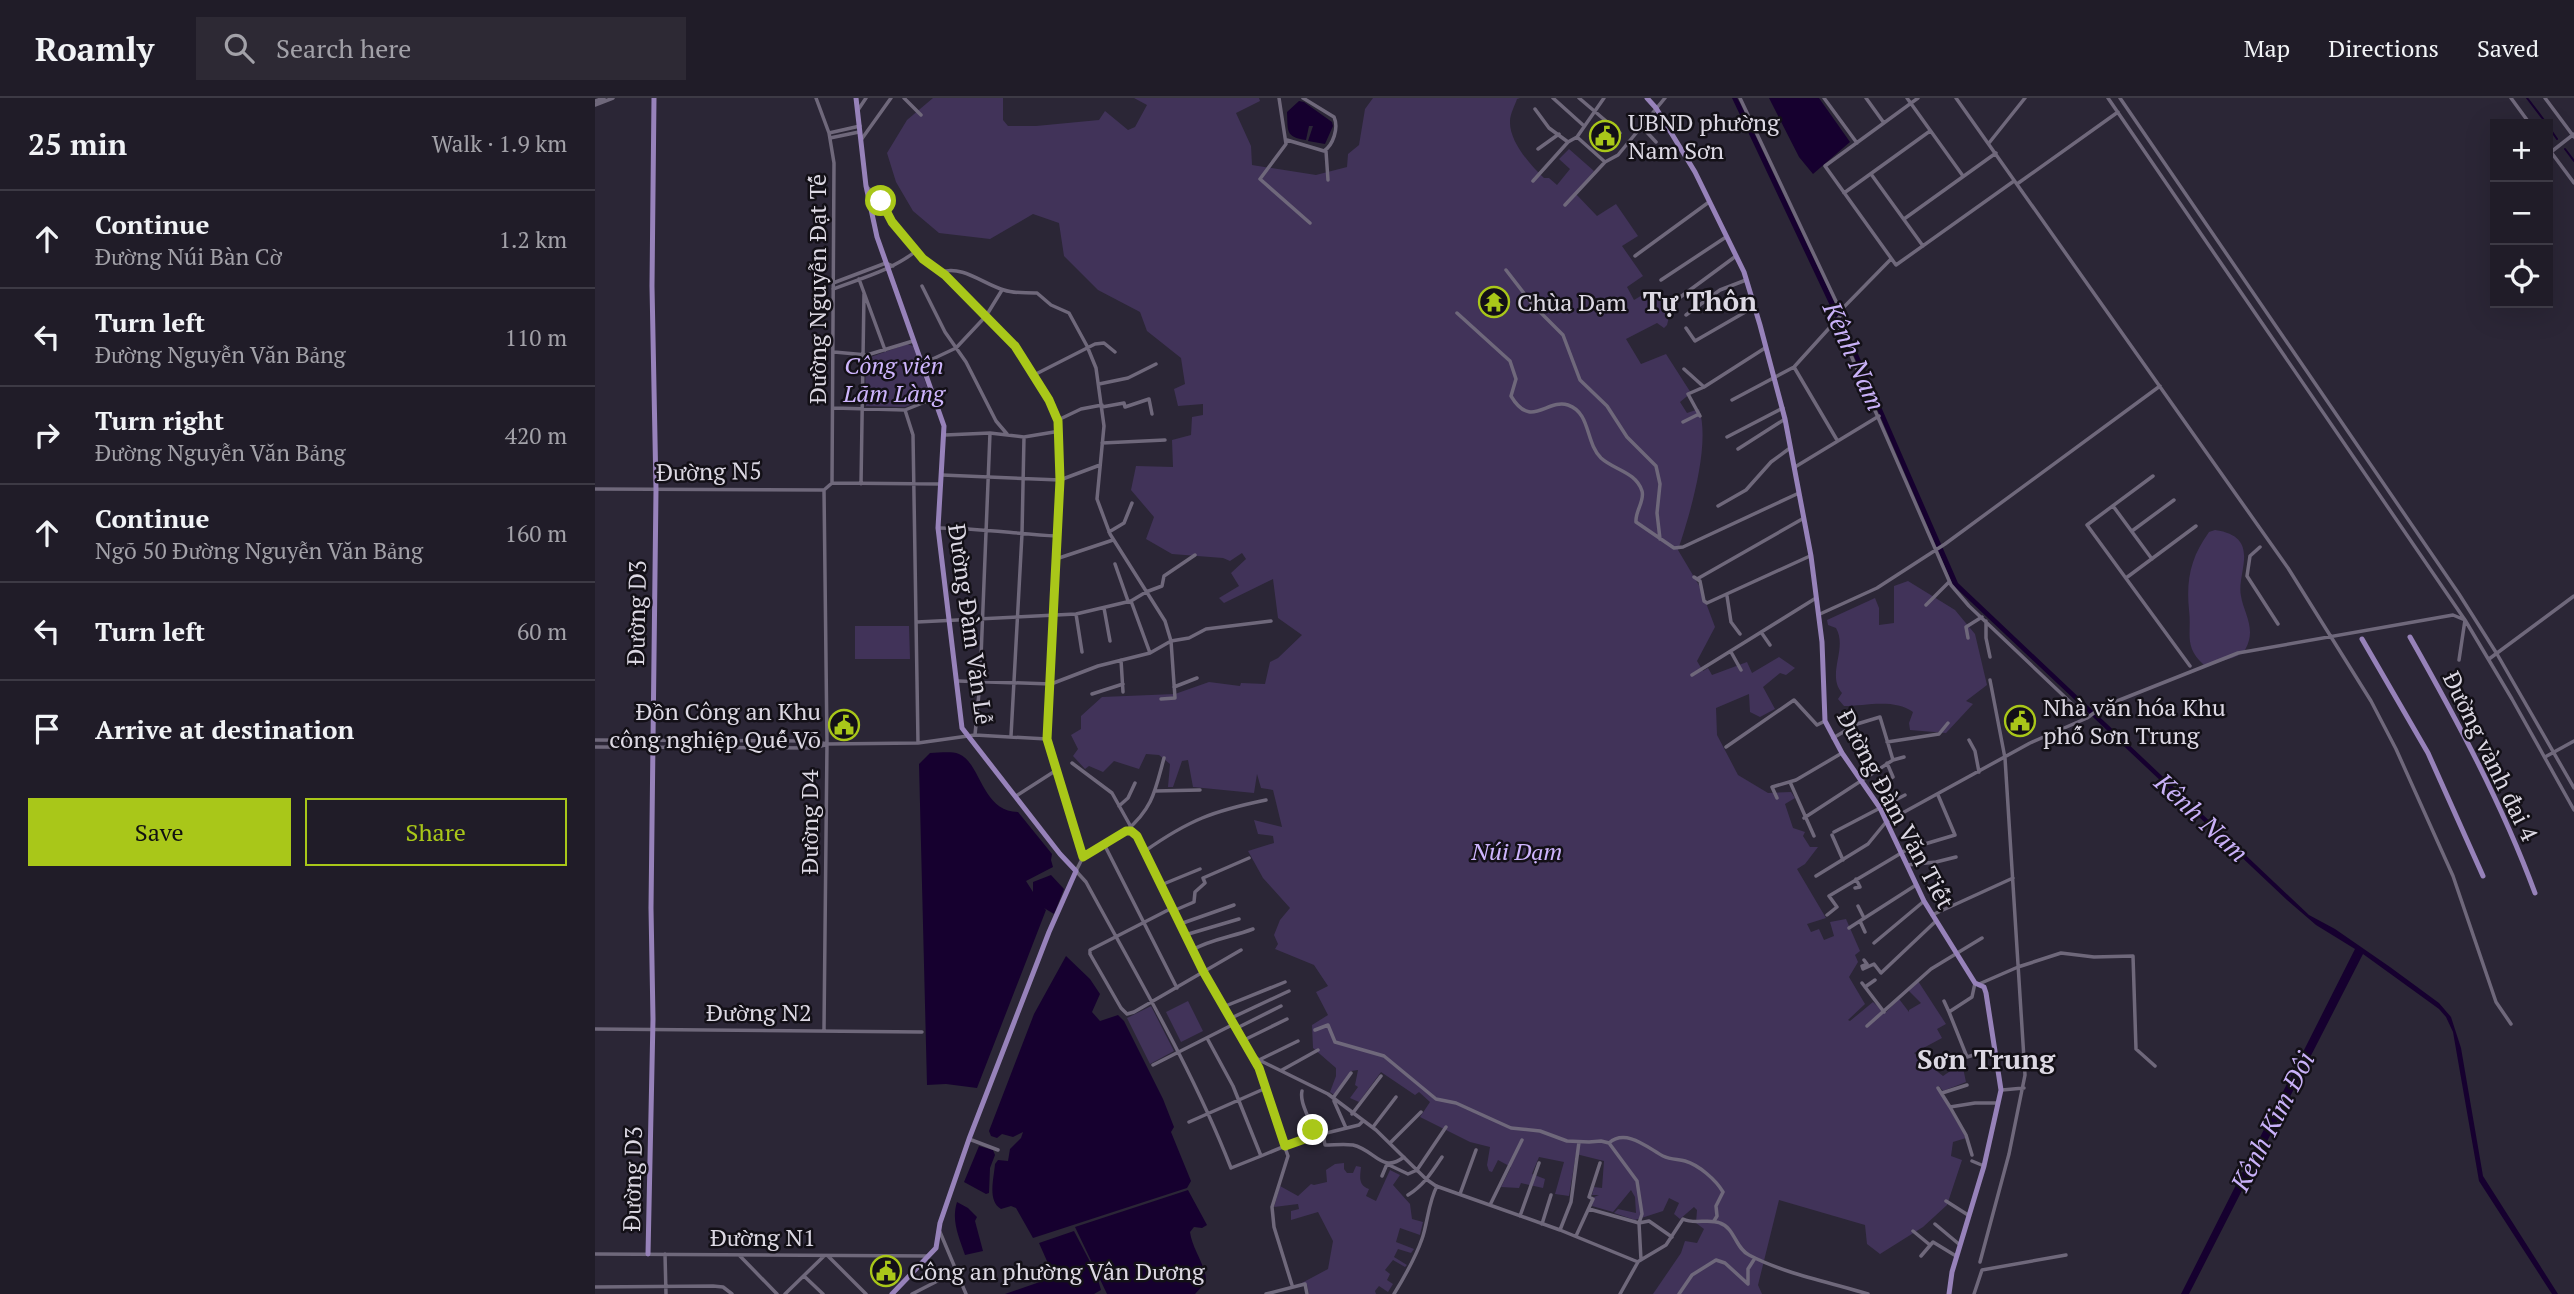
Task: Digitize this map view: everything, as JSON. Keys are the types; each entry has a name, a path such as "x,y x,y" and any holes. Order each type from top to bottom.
{"main road":[{"name":"Đường D3","path":"648,1254 653,1029 651,908 656,490 652,286 655,98"},
{"name":"Đường Đàm Văn Lễ","path":"856,98 866,186 877,237 935,398 945,435 939,528 962,728 1076,871"},
{"name":"Đường Đàm Văn Tiết","path":"1647,98 1656,108 1695,172 1736,256 1746,280 1783,408 1811,556 1822,642 1825,721 1842,753 1881,808 1934,918 1977,984 1986,993 2001,1090 1984,1166 1960,1245 1949,1294"},
{"name":"Đường vành đai 4","path":"2410,637 2464,732 2517,845 2535,893"},
{"path":"2362,639 2428,753 2483,876"},
{"path":"892,1294 936,1248 939,1230 969,1139 1049,932 1076,871"}],"street":[{"path":"595,103 604,98"},
{"path":"595,103 613,98"},
{"name":"Đường Nguyễn Đạt Tế","path":"816,98 830,135 834,163 832,483"},
{"path":"858,110 866,98"},
{"path":"861,140 891,98"},
{"path":"904,98 921,115"},
{"path":"1279,98 1286,140 1282,152 1261,177 1261,181 1310,223"},
{"path":"1303,98 1334,117 1336,128 1326,150 1328,180"},
{"path":"1553,98 1583,125"},
{"path":"1579,98 1620,134"},
{"path":"1533,181 1568,142 1577,137 1604,98"},
{"path":"1565,205 1605,162 1618,155 1665,98"},
{"path":"1740,98 1842,312"},
{"path":"1824,98 1857,143"},
{"path":"1867,98 1884,123"},
{"path":"1907,98 1963,176"},
{"path":"1918,98 1825,166 1896,265 2118,112"},
{"path":"1957,98 2288,568 2371,701 2396,749 2458,887 2496,1002 2511,1024"},
{"path":"1989,143 2025,98"},
{"path":"2108,98 2465,620 2574,810"},
{"path":"2120,98 2291,346 2497,653 2574,788"},
{"path":"2511,98 2526,119"},
{"path":"2545,98 2573,136 2553,149"},
{"path":"1535,109 1549,128 1568,142"},
{"path":"1641,125 1656,142"},
{"path":"830,135 860,129"},
{"path":"1844,194 1930,131"},
{"path":"1538,149 1559,134"},
{"path":"1577,137 1605,162"},
{"path":"1286,140 1326,150"},
{"path":"1904,219 1996,153"},
{"path":"2553,153 2574,183"},
{"path":"1871,174 1923,246"},
{"path":"866,186 881,201 892,222 916,251 941,272 1015,346 1058,421 1060,480 1047,739 1083,857"},
{"path":"1635,256 1709,202"},
{"path":"1661,280 1726,237"},
{"path":"833,289 889,266 916,251"},
{"path":"1679,298 1736,256"},
{"path":"1732,400 1794,367 1891,259"},
{"path":"833,283 889,266"},
{"path":"941,272 950,269 1002,290 1037,293 1069,313 1088,348 1097,368 1104,426 1097,499 1113,540 1165,621 1171,641 1175,698 1161,699"},
{"path":"1506,270 1533,305 1563,335 1580,380 1607,406 1627,437 1655,466 1660,484 1657,513 1660,539"},
{"path":"859,279 885,350"},
{"path":"1686,315 1720,290 1746,280"},
{"path":"922,286 944,332 966,362 996,421 1007,434"},
{"path":"922,364 956,348 986,316 1002,290"},
{"path":"861,484 864,294"},
{"path":"1686,328 1695,341 1754,307"},
{"path":"1457,313 1510,362 1516,379 1511,396 1520,408 1537,412 1562,404 1580,413 1598,455 1632,476 1639,484 1643,496 1636,513 1636,522 1676,549 1799,493"},
{"path":"1836,321 1949,582 1962,599 2087,718"},
{"path":"834,352 867,355 914,341"},
{"path":"1034,375 1088,348 1104,343 1115,352"},
{"path":"2282,352 2291,346"},
{"path":"1683,422 1699,415 1688,394 1705,387 1765,348"},
{"path":"1099,384 1128,378 1156,364"},
{"path":"1794,367 1837,440"},
{"path":"1684,369 1705,387"},
{"path":"1818,615 1877,588 1945,544 2160,386"},
{"path":"834,408 905,410 935,398"},
{"path":"1058,421 1081,409 1123,403 1125,407 1149,399 1152,414"},
{"path":"1727,437 1783,408"},
{"path":"905,410 913,435 918,743"},
{"path":"1795,467 1879,416"},
{"path":"1738,449 1785,419"},
{"path":"945,435 990,433 1024,438 1060,431"},
{"path":"975,735 980,682 990,433"},
{"path":"1011,736 1022,534 1024,438"},
{"path":"1102,443 1165,440"},
{"path":"1719,506 1746,490 1771,462 1791,447"},
{"path":"942,475 1060,480 1100,465"},
{"path":"2153,476 2087,525 2189,666"},
{"path":"824,489 832,483 941,484"},
{"name":"Đường N5","path":"595,489 824,489"},
{"name":"Đường D4","path":"824,489 827,744 824,1029"},
{"path":"2132,531 2174,500"},
{"path":"1109,532 1122,526 1132,503"},
{"path":"2113,506 2151,559"},
{"path":"1804,518 1696,578 1706,603 1727,596 1811,556"},
{"path":"2126,578 2196,526"},
{"path":"939,528 985,528 1057,536"},
{"path":"1056,559 1113,540"},
{"path":"2260,547 2250,556 2247,576 2278,624"},
{"path":"917,622 1055,617 1130,601 1162,586 1164,576 1195,555"},
{"path":"1115,564 1150,653"},
{"path":"1926,606 1949,582"},
{"path":"1727,596 1731,622 1740,634"},
{"path":"2489,659 2574,596"},
{"path":"1692,675 1816,598"},
{"path":"1104,607 1110,641"},
{"path":"1076,614 1081,652"},
{"path":"1816,876 1868,844 1886,822 2030,743 2087,718 2102,706 2230,655 2430,617 2452,615 2465,620"},
{"path":"1968,638 1966,627 1984,619"},
{"path":"1984,619 1990,657"},
{"path":"2459,660 2465,620"},
{"path":"957,680 1051,684 1150,653 1171,641 1189,638 1206,629 1271,621"},
{"path":"1761,632 1770,645"},
{"path":"1731,652 1741,670"},
{"path":"1121,660 1123,692"},
{"path":"1174,687 1197,678"},
{"path":"1980,1262 2024,1088 2005,758 1990,680"},
{"path":"1092,694 1123,684"},
{"path":"1726,747 1794,700 1817,725 1825,721"},
{"path":"1833,738 1857,724 1880,717 1893,761"},
{"path":"1887,742 1939,734 1948,723"},
{"path":"595,740 813,748 827,744 918,743 975,735 1047,739"},
{"path":"1969,740 1975,751 1979,772"},
{"path":"2545,757 2574,741"},
{"path":"595,747 653,743"},
{"path":"1777,798 1772,787 1790,782 1842,753"},
{"path":"1804,818 1863,781 1887,762 1904,757"},
{"path":"1164,758 1151,804 1141,818 1126,831 1083,857 1076,871 1086,883 1152,1001 1210,1114 1231,1168 1313,1136 1359,1125 1364,1121"},
{"path":"1886,781 1893,777 1887,762"},
{"path":"1072,763 1112,793 1131,827"},
{"path":"1015,797 1055,771"},
{"path":"1790,782 1814,836"},
{"path":"1119,806 1128,798 1135,783"},
{"path":"1155,791 1200,790"},
{"path":"1843,860 1833,834 1905,795"},
{"path":"1827,915 1837,907 1829,896 1856,879 1901,852 1955,835 1938,795"},
{"path":"1145,851 1206,814 1266,800"},
{"path":"1126,831 1137,836 1203,971 1242,1041 1254,1057 1266,1088 1288,1160 1272,1208 1274,1227 1292,1285"},
{"path":"1104,844 1177,988"},
{"path":"1907,865 1956,857"},
{"path":"1241,950 1135,1012 1126,1013 1090,954 1090,950 1144,921 1195,902 1195,892 1205,883 1203,878 1249,858"},
{"path":"1161,885 1200,869"},
{"path":"1864,960 1867,964 1862,966 1863,969 1874,964 1881,972 1934,918 2013,878"},
{"path":"1855,888 1860,887 1856,879"},
{"path":"1849,928 1916,885"},
{"path":"1874,943 1924,901"},
{"path":"1180,924 1234,905"},
{"path":"1858,906 1865,932"},
{"path":"1185,935 1239,919"},
{"path":"1192,950 1213,940 1226,939 1252,929"},
{"path":"1867,1027 1931,969 1982,938"},
{"path":"1949,1012 1972,997 1977,984 2061,953 2094,957 2133,956 2136,1049 2155,1066"},
{"path":"1875,980 1863,985 1884,1012"},
{"path":"1223,1007 1285,982"},
{"path":"1229,1019 1289,991"},
{"path":"1972,997 1975,1006"},
{"path":"1944,1001 1967,1056 1994,1049"},
{"path":"1153,1065 1281,1006"},
{"path":"1242,1041 1287,1019"},
{"path":"1315,1030 1328,1025 1333,1038 1339,1044 1356,1046 1384,1056 1436,1099 1456,1103 1511,1128 1540,1131 1567,1141 1601,1140 1609,1143 1637,1181 1641,1202 1639,1261 1620,1294"},
{"name":"Đường N2","path":"595,1029 824,1029 922,1032"},
{"path":"1207,1038 1261,1156"},
{"path":"1259,1060 1298,1041"},
{"path":"1282,1070 1318,1050"},
{"path":"1254,1057 1333,1098 1373,1127 1427,1180 1437,1186 1639,1261 1659,1251 1683,1219 1693,1222 1713,1221 1727,1227 1742,1250 1755,1258 1868,1294"},
{"path":"1333,1098 1351,1073"},
{"path":"1352,1114 1381,1076"},
{"path":"1942,1093 1967,1085"},
{"path":"1189,1122 1266,1088"},
{"path":"1938,1088 1966,1135 1972,1155"},
{"path":"2001,1090 2024,1088"},
{"path":"1302,1091 1301,1097 1313,1126 1313,1136"},
{"path":"1373,1127 1396,1097"},
{"path":"1333,1098 1346,1128"},
{"path":"1950,1107 1999,1103"},
{"path":"1390,1143 1421,1112"},
{"path":"1323,1134 1325,1144 1357,1146 1402,1173 1412,1173 1417,1170 1446,1127"},
{"path":"1609,1143 1616,1138 1628,1138 1666,1158 1688,1162 1702,1170 1723,1192 1716,1206 1717,1216 1713,1221"},
{"path":"969,1139 998,1150"},
{"path":"1490,1205 1522,1140"},
{"path":"1560,1230 1571,1202 1580,1142"},
{"path":"1460,1194 1476,1150"},
{"path":"1387,1164 1393,1164 1404,1157"},
{"path":"1408,1195 1427,1180 1442,1157"},
{"path":"1972,1161 1984,1166"},
{"path":"1520,1216 1539,1163"},
{"path":"1576,1236 1593,1199 1589,1197 1600,1163"},
{"path":"1382,1176 1387,1164"},
{"path":"1394,1294 1413,1262 1437,1186"},
{"path":"1542,1224 1551,1195"},
{"path":"1946,1201 1970,1216"},
{"path":"1589,1209 1640,1223 1649,1221 1672,1237"},
{"path":"1935,1224 1960,1245"},
{"path":"939,1230 966,1294"},
{"path":"1913,1231 1930,1245"},
{"path":"1921,1256 1933,1242 1957,1256"},
{"name":"Đường N1","path":"595,1254 930,1256"},
{"path":"665,1254 666,1294"},
{"path":"739,1254 777,1294"},
{"path":"785,1294 826,1255 866,1294"},
{"path":"1974,1294 1982,1269 2066,1255"},
{"path":"1679,1294 1692,1275 1716,1260 1725,1263 1748,1284 1748,1269 1755,1258"},
{"path":"912,1294 957,1271"},
{"path":"804,1276 823,1294"},
{"path":"1266,1294 1292,1285 1305,1284 1307,1294"},
{"path":"595,1287 718,1286 732,1294"}],"green space":[{"name":"Núi Dạm","path":"933,98 1003,98 1003,120 1008,126 1099,120 1105,111 1128,130 1135,127 1147,105 1134,98 1259,98 1260,101 1236,113 1251,146 1252,165 1316,175 1347,167 1348,154 1359,145 1365,109 1373,98 1520,98 1517,99 1512,113 1511,129 1521,152 1538,173 1557,185 1570,169 1559,159 1569,149 1594,171 1575,193 1597,216 1616,204 1638,236 1622,246 1643,276 1627,287 1634,300 1649,291 1654,299 1662,296 1671,309 1664,328 1657,323 1626,339 1641,364 1666,354 1691,393 1680,402 1687,413 1699,409 1702,424 1701,460 1678,550 1700,587 1715,627 1697,661 1703,671 1708,668 1712,675 1747,662 1752,673 1779,657 1795,668 1786,675 1780,673 1763,687 1775,709 1760,717 1750,712 1749,694 1716,708 1717,735 1738,775 1768,793 1791,792 1795,798 1785,804 1793,828 1805,832 1803,836 1810,847 1818,847 1805,864 1797,869 1826,918 1807,924 1811,932 1819,929 1824,940 1834,936 1830,922 1846,919 1860,951 1855,955 1858,962 1849,977 1865,1004 1848,1020 1873,1002 1885,1013 1899,999 1909,1012 1921,1003 1908,990 1918,981 1946,1024 1937,1029 1942,1038 1914,1053 1943,1076 1962,1063 1966,1082 1943,1091 1937,1087 1966,1138 1953,1142 1951,1156 1962,1160 1947,1205 1923,1227 1880,1254 1867,1244 1865,1225 1779,1200 1758,1285 1762,1294 1653,1294 1681,1253 1685,1241 1697,1243 1704,1229 1696,1223 1697,1210 1694,1207 1680,1219 1674,1214 1679,1203 1669,1198 1663,1211 1635,1220 1614,1213 1618,1209 1636,1213 1635,1197 1631,1190 1613,1212 1592,1206 1594,1197 1599,1195 1592,1195 1594,1187 1602,1188 1604,1161 1576,1154 1569,1196 1555,1194 1564,1162 1539,1157 1532,1174 1545,1179 1543,1188 1521,1183 1519,1188 1501,1187 1511,1167 1498,1160 1492,1172 1489,1171 1487,1165 1490,1147 1470,1142 1420,1117 1430,1102 1419,1092 1415,1095 1381,1072 1359,1102 1350,1098 1358,1087 1355,1085 1358,1070 1351,1071 1334,1095 1330,1092 1336,1068 1313,1048 1312,1025 1328,1015 1316,992 1328,986 1314,965 1275,949 1278,944 1274,935 1280,920 1290,908 1263,878 1248,851 1274,843 1273,836 1258,834 1254,820 1282,827 1273,790 1261,788 1257,774 1254,793 1193,787 1188,760 1182,761 1173,787 1168,787 1170,764 1159,755 1146,754 1139,769 1114,761 1103,772 1089,766 1085,769 1073,756 1078,749 1071,735 1081,729 1081,716 1102,697 1175,694 1209,682 1240,686 1241,683 1265,684 1270,662 1278,658 1302,635 1278,618 1273,579 1224,603 1219,598 1239,586 1231,573 1246,559 1242,553 1230,561 1223,558 1172,554 1146,539 1154,517 1131,490 1136,466 1173,467 1172,440 1191,435 1192,417 1203,415 1203,404 1178,406 1174,389 1185,384 1181,358 1147,331 1140,312 1098,290 1064,256 1059,223 1033,214 990,239 939,233 913,211 896,182 887,153 907,120"},
{"name":"Công viên Lãm Làng","path":"907,344 913,346 929,393 928,398 905,407 866,406 865,359"},
{"path":"2215,530 2230,534 2239,540 2243,548 2240,587 2250,635 2242,653 2204,665 2191,646 2188,588 2198,550 2209,532"},
{"path":"1908,581 1955,610 1975,634 1987,685 1966,701 1973,704 1946,733 1910,730 1909,723 1913,712 1897,705 1844,706 1838,699 1842,693 1836,678 1839,636 1836,628 1828,625 1827,620 1875,598 1879,608 1879,625 1894,623 1894,586"},
{"path":"855,626 909,626 910,659 855,659"},
{"path":"1188,1001 1203,1031 1181,1042 1166,1012"},
{"path":"1151,1006 1174,1051 1150,1064 1127,1018"},
{"path":"1344,1163 1347,1173 1353,1173 1356,1166 1361,1167 1361,1183 1369,1189 1366,1196 1376,1201 1390,1170 1400,1175 1393,1185 1410,1204 1412,1219 1423,1222 1420,1235 1400,1228 1396,1242 1414,1249 1411,1253 1398,1249 1394,1257 1407,1265 1405,1267 1393,1260 1385,1270 1390,1274 1387,1280 1393,1284 1388,1292 1379,1286 1376,1294 1309,1294 1307,1285 1298,1285 1328,1269 1333,1241 1318,1212 1291,1220 1291,1211 1299,1209 1298,1204 1274,1207 1280,1186 1298,1196 1311,1184 1327,1182 1326,1170 1335,1164"}],"water":[{"name":"Kênh Nam","path":"1732,98 1737,98 1740,103 1848,331 1958,583 2309,915 2335,929 2390,967 2439,1003 2451,1017 2461,1048 2483,1176 2558,1294 2552,1294 2479,1181 2453,1032 2446,1017 2439,1009 2363,954 2189,1294 2181,1294 2355,949 2316,925 2287,900 1953,585 1858,365"},
{"path":"1769,98 1819,98 1850,142 1813,174 1799,157"},
{"path":"1299,101 1332,122 1333,126 1325,144 1308,141 1313,126 1309,126 1306,140 1294,137 1289,132 1287,112"},
{"path":"930,753 956,753 966,759 989,796 1006,810 1018,812 1052,854 1053,867 1026,881 1033,892 1033,882 1051,875 1064,889 1054,914 1044,908 1046,910 977,1088 946,1084 927,1085 919,764"},
{"path":"1066,956 1090,979 1100,994 1092,1012 1100,1021 1118,1015 1124,1021 1163,1099 1174,1127 1171,1132 1191,1181 1187,1188 1033,1238 1016,1208 1011,1206 1001,1209 994,1201 993,1195 995,1164 998,1160 1008,1161 1010,1149 1023,1132 1013,1137 1002,1134 997,1138 991,1136 989,1131 1034,1014"},
{"path":"979,1146 993,1150 995,1155 990,1168 989,1193 986,1194 964,1182"},
{"path":"1188,1190 1207,1225 1202,1228 1194,1227 1190,1232 1206,1282 1195,1294 1107,1294 1075,1227"},
{"path":"957,1202 977,1217 975,1221 983,1251 965,1255 955,1222"},
{"path":"1074,1231 1096,1273 1101,1290 1094,1294 1005,1294 1054,1277 1039,1243"}],"waterway":[{"path":"2527,98 2543,119"},
{"path":"2553,133 2557,139"},
{"path":"2565,149 2574,161"}],"place":[{"name":"UBND phường Nam Sơn","path":"1605,136"},
{"name":"Chùa Dạm","path":"1494,302"},
{"name":"Nhà văn hóa Khu phố Sơn Trung","path":"2020,721"},
{"name":"Đồn Công an Khu công nghiệp Quế Võ","path":"844,725"},
{"name":"Công an phường Vân Dương","path":"886,1271"}],"district":[{"name":"Tự Thôn","path":"1700,300"},
{"name":"Sơn Trung","path":"1986,1058"}],"route":[{"path":"881,201 892,222 923,259 945,275 1015,346 1049,400 1058,421 1060,480 1047,739 1083,857 1126,831 1137,836 1203,971 1254,1057 1285,1146 1313,1136 1313,1130"}],"water label":[{"name":"Kênh Kim Đôi","path":"2272,1121"}]}
